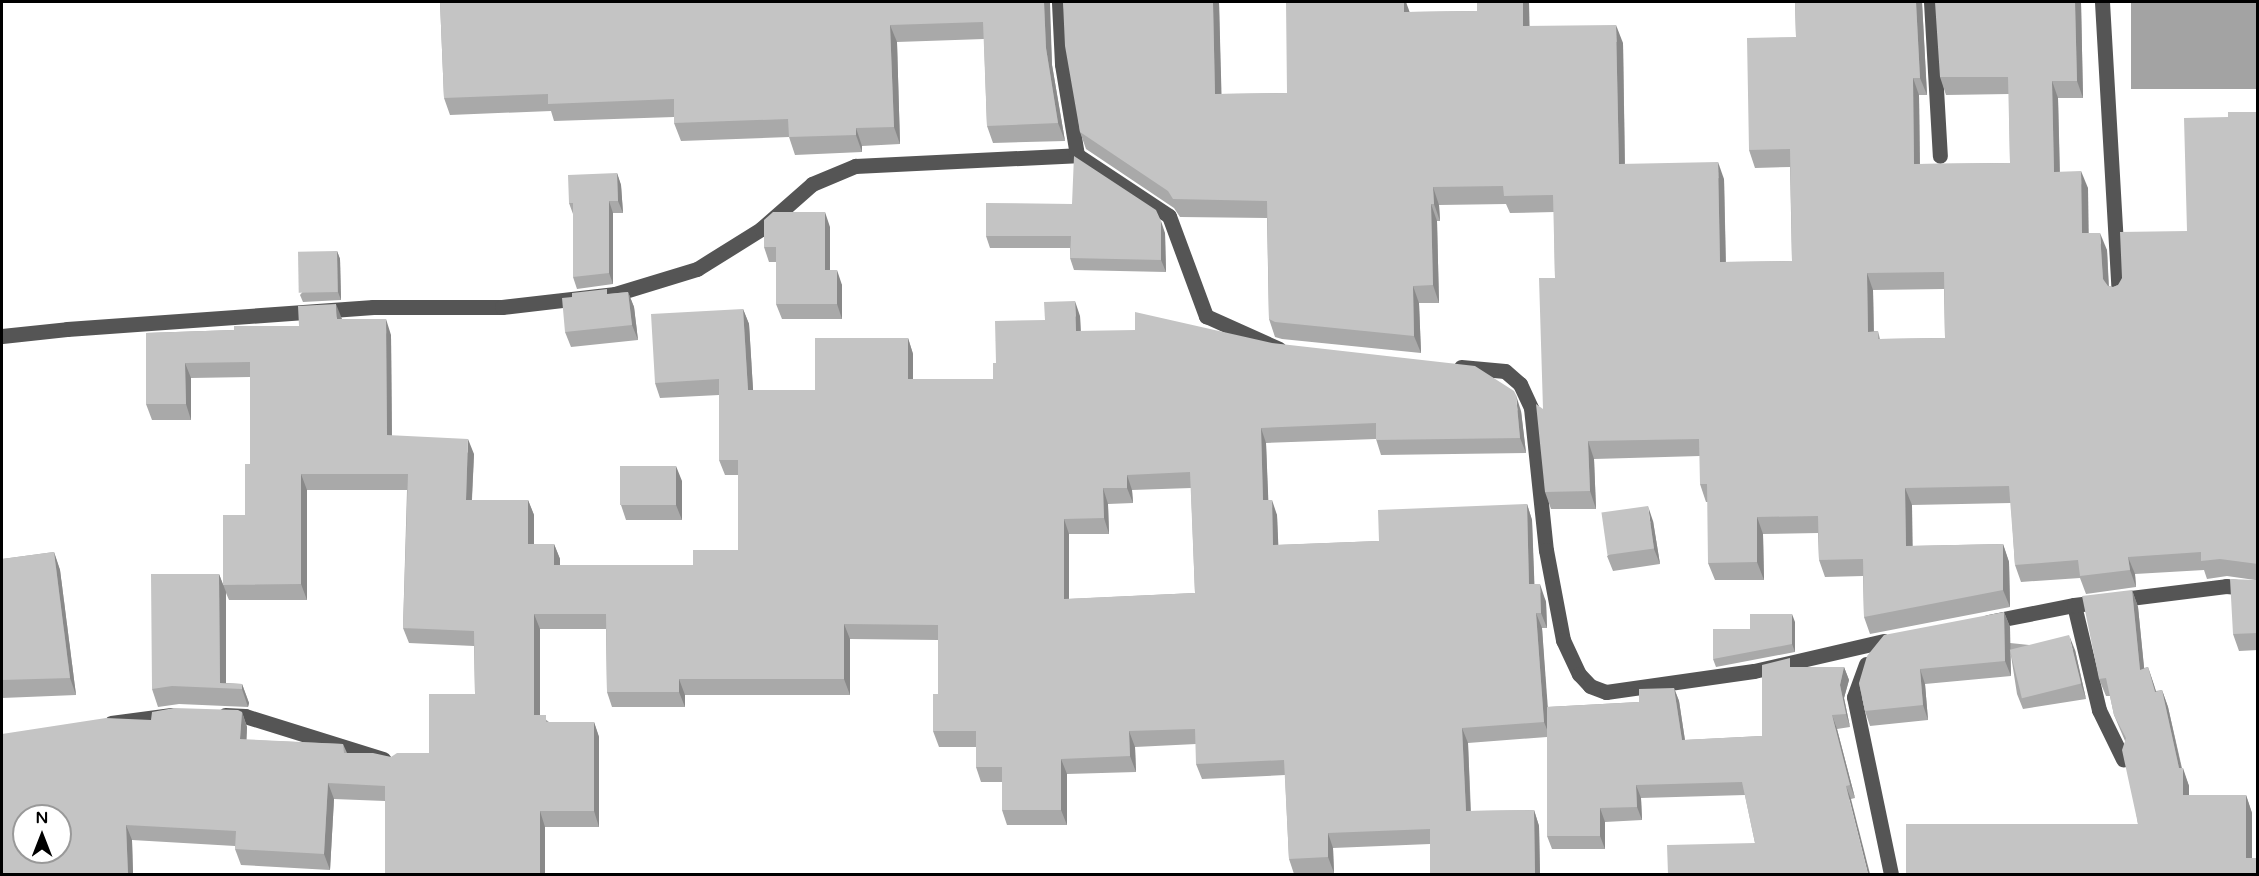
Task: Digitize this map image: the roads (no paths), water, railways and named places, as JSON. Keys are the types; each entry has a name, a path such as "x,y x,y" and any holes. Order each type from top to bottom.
{"street":[{"path":"1059,2 1062,64 1077,155"},
{"path":"1931,2 1940,156"},
{"path":"2102,2 2119,295"},
{"path":"2,336 67,328 362,308 502,307 615,294 697,269 761,229 812,183 855,166 1077,155 1169,216 1206,316 1279,349 1291,351"},
{"path":"1446,365 1505,371 1520,384 1532,408 1546,549 1563,640 1579,674 1590,686 1606,692 1754,671 1889,640 1864,666 1854,697 1891,874"},
{"path":"1973,624 2074,605 2226,586 2258,589"},
{"path":"2074,605 2099,710 2123,759"},
{"path":"101,724 190,714"},
{"path":"212,715 245,716 395,762"}]}
